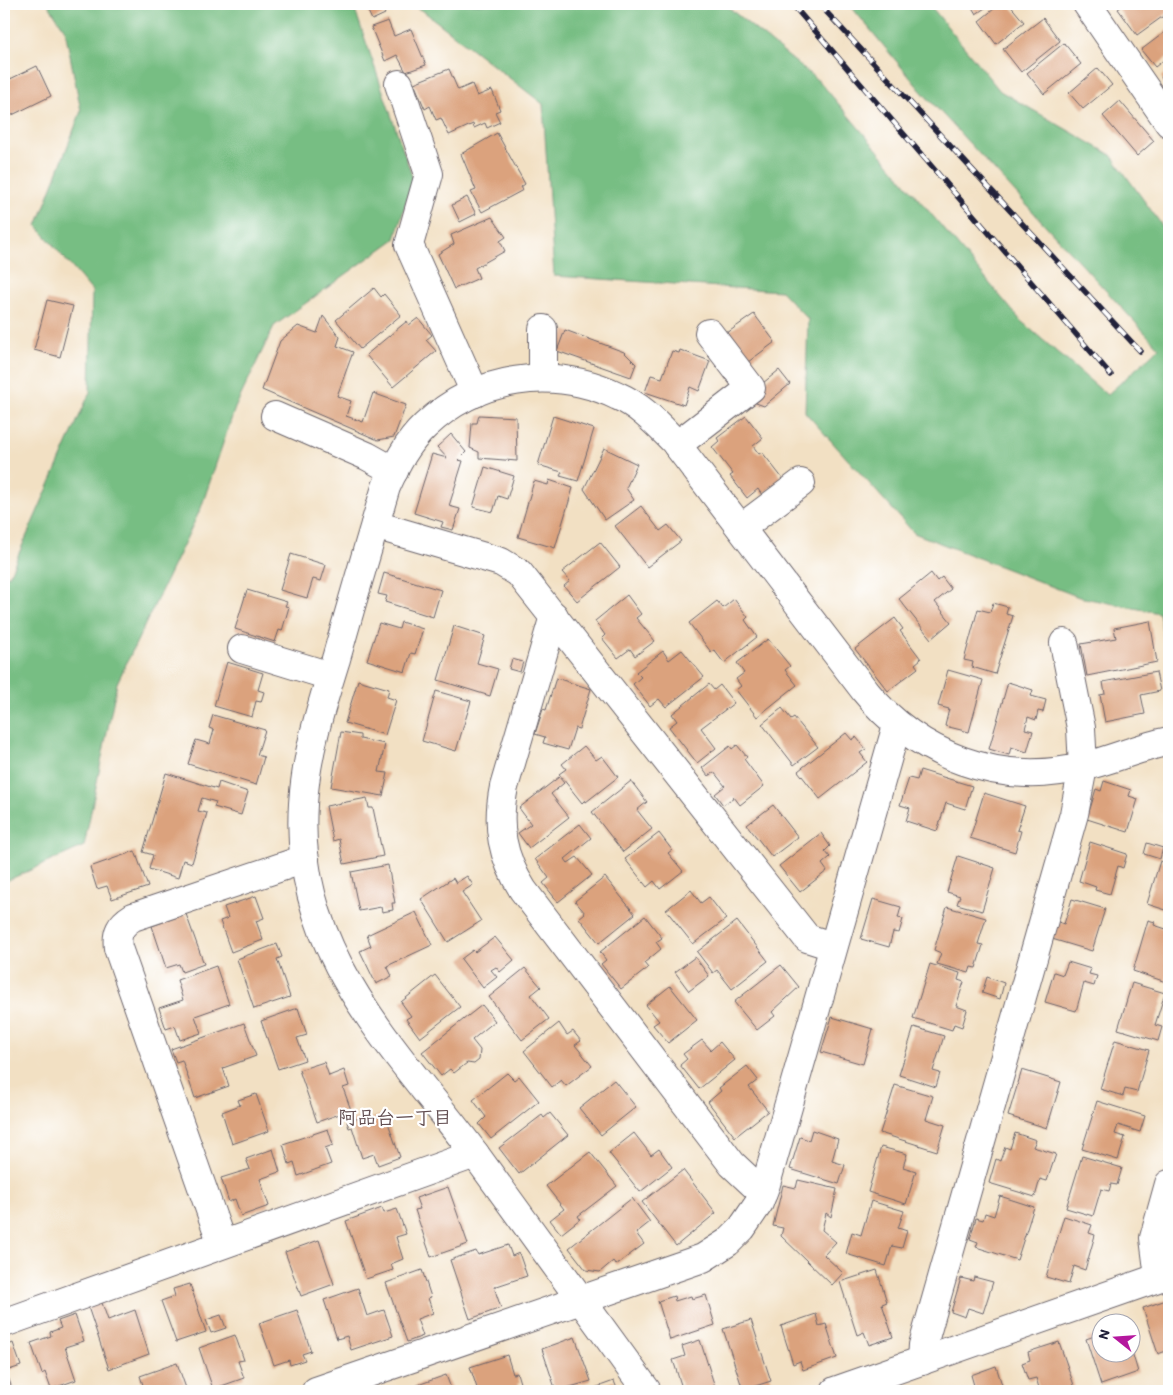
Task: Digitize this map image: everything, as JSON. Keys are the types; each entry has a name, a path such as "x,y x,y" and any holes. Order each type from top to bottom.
{"street":[{"path":"1087,4 1169,123"},
{"path":"399,84 429,174 409,246 475,393"},
{"path":"543,329 543,378"},
{"path":"677,445 750,388 708,334"},
{"path":"647,1391 475,1154 371,1019 346,982 318,919 305,860 302,806 308,760 330,676 386,487 402,455 424,427 451,404 475,393 517,379 543,378 587,384 620,396 650,416 677,445 865,691 898,725 914,738 944,754 992,770 1043,772 1083,767 1169,740"},
{"path":"275,416 367,456 394,471"},
{"path":"741,528 801,483"},
{"path":"375,525 511,566 523,576 807,938 832,946"},
{"path":"554,616 504,787 500,809 500,830 504,852 512,872 535,906 732,1164 762,1193"},
{"path":"922,1361 923,1344 1074,814 1083,767 1081,728 1064,643"},
{"path":"242,649 330,676"},
{"path":"316,1391 580,1298 693,1262 712,1253 742,1228 762,1193 832,946 898,725"},
{"path":"222,1244 118,948 117,938 119,929 132,917 305,860"},
{"path":"4,1323 475,1154"},
{"path":"835,1391 1164,1275 1154,1238 1169,1184"}],"green space":[{"path":"48,4 353,4 413,179 395,239 274,326 235,408 201,508 117,683 84,846 4,882 4,573 9,576 90,392 92,291 37,226 81,111 65,30"},
{"path":"408,4 724,4 821,83 1022,322 1107,395 1159,348 922,92 849,4 929,4 1000,91 1111,155 1169,235 1169,666 1159,613 1079,597 914,533 805,412 808,319 781,291 554,276 543,104 423,11"}],"building":[{"path":"380,4 385,14 372,20 365,5"},
{"path":"970,4 991,4 976,14"},
{"path":"1000,4 1009,4 1024,22 996,44 979,21"},
{"path":"1125,4 1169,4 1169,12 1137,35 1118,9"},
{"path":"1043,18 1060,41 1021,72 1003,49"},
{"path":"388,21 394,36 411,29 426,65 406,72 397,55 385,61 371,27"},
{"path":"1169,29 1169,56 1155,67 1141,50"},
{"path":"1064,43 1081,64 1044,94 1027,73"},
{"path":"37,66 51,96 4,119 4,82"},
{"path":"1098,68 1112,85 1083,109 1069,93"},
{"path":"449,69 458,90 472,84 477,96 492,90 500,110 495,112 500,122 487,128 485,123 474,128 473,124 449,135 441,118 436,120 430,106 425,109 414,83"},
{"path":"1169,70 1169,88 1161,77"},
{"path":"1120,101 1154,141 1137,156 1103,116"},
{"path":"497,133 525,184 521,187 523,190 482,212 471,192 476,190 461,154"},
{"path":"467,197 476,214 460,222 452,205"},
{"path":"492,217 506,237 500,241 505,251 475,268 479,278 454,289 438,254 454,244 451,235"},
{"path":"374,288 381,297 384,294 401,315 360,349 336,320"},
{"path":"47,300 73,306 60,357 34,350"},
{"path":"754,314 775,342 748,362 727,333"},
{"path":"323,316 340,337 337,346 353,352 337,396 351,401 346,416 363,422 373,393 406,405 394,437 378,440 262,390 280,341 298,326 317,333"},
{"path":"418,318 432,335 426,340 436,351 393,387 366,355 407,321 409,325"},
{"path":"565,330 624,352 636,364 631,377 557,351"},
{"path":"680,350 710,361 699,391 690,387 684,405 645,392 651,375 662,378 672,351 679,353"},
{"path":"779,370 790,384 764,406 756,403 763,383"},
{"path":"479,415 516,417 517,461 479,458 479,452 470,448 472,423 477,423"},
{"path":"553,416 594,429 578,481 560,476 562,472 538,465"},
{"path":"746,416 763,438 753,446 759,454 762,452 783,479 762,495 758,489 747,498 730,476 733,474 712,447 719,441 717,438"},
{"path":"451,434 466,452 458,460 463,461 449,506 460,509 453,530 441,527 443,522 414,513 432,454 447,458 437,447"},
{"path":"604,448 637,464 626,488 634,500 605,520 584,489"},
{"path":"485,467 514,476 507,499 498,496 493,512 473,507"},
{"path":"549,480 573,488 555,548 518,537 534,481 548,485"},
{"path":"641,506 660,531 668,525 681,541 647,567 615,526"},
{"path":"600,542 620,567 577,601 564,586 570,581 562,572"},
{"path":"291,554 326,565 321,581 313,579 307,598 280,590"},
{"path":"384,573 441,590 433,617 385,602 387,596 378,594"},
{"path":"931,573 937,581 942,577 951,589 935,602 951,622 931,639 899,599"},
{"path":"247,590 287,602 285,606 289,607 282,631 279,630 275,642 235,629"},
{"path":"627,595 641,614 636,618 655,641 635,656 630,649 618,658 602,638 605,635 595,621"},
{"path":"734,599 748,617 745,620 757,637 724,663 714,650 711,652 689,623 717,601 723,608"},
{"path":"993,603 1008,607 1006,614 1013,616 995,674 972,667 973,662 964,660 978,609 990,612"},
{"path":"895,618 903,629 900,631 921,659 915,664 918,668 888,691 855,649"},
{"path":"1150,621 1157,662 1087,676 1081,644 1116,638 1114,628"},
{"path":"401,622 423,629 415,654 411,653 405,672 367,660 379,623 399,629"},
{"path":"454,626 485,636 477,663 498,669 490,696 438,680"},
{"path":"768,639 790,666 785,670 797,685 757,717 736,690 741,686 736,679 744,673 737,663"},
{"path":"682,650 704,677 666,707 659,699 650,706 633,684 641,677 636,672 663,651 669,660"},
{"path":"512,659 523,662 520,672 509,669"},
{"path":"227,662 263,673 258,690 264,692 261,702 256,701 252,717 214,706"},
{"path":"948,670 983,680 969,732 945,726 949,709 938,706"},
{"path":"1156,672 1160,691 1141,695 1145,714 1105,722 1100,695 1105,694 1103,682"},
{"path":"556,678 591,689 579,729 575,728 568,750 543,743 545,737 535,734 543,709 546,710"},
{"path":"358,680 389,689 387,697 396,700 385,735 345,723"},
{"path":"1008,682 1033,690 1031,696 1046,700 1043,712 1038,711 1036,720 1028,717 1025,729 1033,731 1027,752 1011,747 1009,755 989,749"},
{"path":"709,684 714,690 720,685 734,703 701,728 716,748 697,763 669,727 677,721 672,714"},
{"path":"436,691 471,701 456,751 422,741"},
{"path":"782,708 791,719 794,717 818,747 794,765 762,724"},
{"path":"213,715 265,730 257,755 264,757 256,785 188,764 196,740 210,744 214,730 209,728"},
{"path":"341,732 360,735 360,739 385,744 379,772 388,773 383,796 331,787"},
{"path":"846,733 852,740 856,737 866,749 860,753 867,762 820,799 798,771"},
{"path":"737,745 747,757 744,759 764,786 740,805 734,797 723,805 715,794 725,786 714,772 708,776 702,768 730,746 732,749"},
{"path":"584,746 596,760 602,756 618,777 586,802 585,800 582,803 559,774 566,769 562,764"},
{"path":"920,770 972,786 965,809 946,803 937,831 906,821 910,808 900,805 909,778 917,780"},
{"path":"166,773 217,789 219,782 248,792 241,815 214,807 216,802 202,798 198,811 207,813 192,863 183,860 178,878 149,869 153,855 143,852"},
{"path":"559,777 564,783 551,794 569,817 529,848 518,833 531,824 519,808"},
{"path":"631,781 647,802 637,810 652,829 623,852 592,812"},
{"path":"1104,781 1131,790 1129,796 1138,799 1128,832 1087,819 1096,789 1101,791"},
{"path":"984,793 1025,806 1017,830 1021,831 1015,852 970,838"},
{"path":"367,798 369,808 373,808 383,856 344,864 339,839 333,841 326,806"},
{"path":"773,805 798,837 772,857 747,825"},
{"path":"580,824 591,838 565,859 568,863 577,857 592,875 558,902 543,883 549,878 535,859"},
{"path":"659,833 672,850 668,853 683,871 660,889 654,881 647,887 625,859"},
{"path":"821,833 830,846 825,851 830,857 822,864 827,871 800,892 779,866"},
{"path":"1090,842 1127,854 1123,868 1118,866 1110,894 1095,890 1096,887 1079,881"},
{"path":"1147,843 1163,848 1160,859 1144,854"},
{"path":"135,851 148,887 112,899 107,886 97,889 90,867"},
{"path":"958,856 995,868 982,911 957,904 960,896 947,892"},
{"path":"1160,861 1169,863 1169,911 1147,904"},
{"path":"388,865 395,903 392,903 393,910 382,912 381,907 359,911 351,872"},
{"path":"467,876 473,885 462,892 481,921 448,942 421,899 453,878 456,883"},
{"path":"605,877 635,914 599,943 579,918 585,913 575,901"},
{"path":"691,890 701,903 709,897 726,919 693,944 666,910"},
{"path":"256,896 264,918 256,921 263,940 231,952 220,921 228,918 224,907"},
{"path":"873,899 901,907 898,918 903,919 899,933 893,932 889,947 861,939"},
{"path":"1072,899 1105,909 1092,951 1052,939 1058,922 1064,924"},
{"path":"947,907 986,918 978,944 983,945 976,968 971,967 969,973 937,964 941,953 934,950"},
{"path":"416,912 432,945 387,966 392,976 376,984 360,951 371,946 367,935"},
{"path":"186,914 204,964 182,972 179,964 166,968 152,926"},
{"path":"645,916 662,938 656,942 661,949 644,963 648,968 621,989 601,964 606,960 600,952"},
{"path":"1148,920 1155,922 1154,925 1166,929 1167,925 1169,926 1169,970 1166,982 1133,971"},
{"path":"737,921 768,961 732,989 717,970 713,973 697,952"},
{"path":"495,937 514,960 500,972 496,967 491,970 497,977 483,988 461,959 473,950 475,952"},
{"path":"277,944 282,957 277,959 290,997 254,1009 237,959"},
{"path":"695,957 709,976 689,991 675,972"},
{"path":"1068,962 1091,969 1089,974 1097,976 1094,986 1084,983 1076,1011 1045,1002 1054,972 1063,975"},
{"path":"930,964 960,973 958,980 964,982 956,1006 967,1010 962,1027 954,1024 952,1030 913,1018"},
{"path":"781,965 799,987 772,1012 775,1016 757,1030 734,1002"},
{"path":"216,966 229,1004 195,1016 201,1033 180,1040 175,1026 166,1029 159,1008 183,1000 177,980"},
{"path":"525,968 541,987 531,995 549,1019 522,1040 489,997"},
{"path":"435,975 460,1007 420,1038 406,1019 411,1016 401,1002"},
{"path":"987,977 1004,983 1000,999 982,993"},
{"path":"1132,983 1165,993 1155,1025 1162,1027 1158,1041 1118,1029"},
{"path":"670,986 697,1020 668,1043 653,1025 659,1021 646,1005"},
{"path":"482,1005 495,1021 472,1040 480,1050 479,1060 474,1064 467,1063 454,1073 450,1069 441,1076 422,1052"},
{"path":"298,1008 307,1035 297,1038 305,1060 278,1069 261,1021"},
{"path":"832,1017 873,1029 863,1064 821,1052"},
{"path":"244,1023 256,1056 223,1068 229,1086 195,1098 182,1060 176,1062 171,1049"},
{"path":"559,1023 567,1035 573,1031 581,1041 575,1045 592,1066 566,1086 561,1080 552,1087 524,1051"},
{"path":"914,1027 944,1036 933,1071 940,1073 936,1087 899,1075"},
{"path":"702,1040 711,1050 720,1042 735,1060 699,1089 680,1065 687,1059 683,1054"},
{"path":"1115,1040 1149,1050 1137,1092 1125,1089 1123,1096 1100,1089"},
{"path":"324,1062 329,1076 344,1070 349,1086 343,1088 351,1110 317,1122 299,1070"},
{"path":"747,1066 758,1080 749,1087 768,1111 735,1137 708,1102 721,1091 719,1088"},
{"path":"1022,1070 1061,1082 1047,1128 1008,1116"},
{"path":"507,1073 514,1080 519,1076 539,1101 491,1139 479,1124 486,1117 473,1100"},
{"path":"614,1080 636,1107 601,1135 579,1108"},
{"path":"895,1085 933,1096 926,1119 945,1125 937,1151 880,1133"},
{"path":"256,1094 269,1131 232,1144 222,1112 240,1105 238,1100"},
{"path":"1097,1101 1145,1116 1140,1132 1118,1125 1115,1134 1125,1137 1118,1160 1082,1149"},
{"path":"550,1113 568,1135 519,1174 499,1148 542,1115 544,1118"},
{"path":"385,1114 400,1157 378,1165 374,1154 362,1158 352,1127 349,1128 347,1122 359,1118 361,1122"},
{"path":"328,1129 333,1145 325,1148 331,1164 298,1176 294,1162 289,1164 283,1144"},
{"path":"812,1130 838,1139 832,1161 845,1165 839,1184 790,1169 800,1137 809,1140"},
{"path":"634,1133 651,1155 659,1149 672,1167 640,1192 609,1153"},
{"path":"1015,1133 1036,1140 1033,1147 1056,1154 1047,1181 1040,1179 1035,1197 989,1183 996,1159 1000,1161 1005,1147 1010,1149"},
{"path":"881,1147 907,1154 903,1167 916,1171 906,1204 868,1192"},
{"path":"273,1149 280,1172 260,1179 269,1206 241,1216 235,1199 229,1202 221,1178 250,1169 246,1159"},
{"path":"590,1152 617,1186 578,1216 580,1219 561,1234 550,1220 564,1209 546,1186"},
{"path":"1082,1156 1122,1168 1117,1185 1111,1184 1109,1191 1101,1189 1093,1216 1066,1208"},
{"path":"683,1170 716,1213 676,1246 642,1202"},
{"path":"798,1180 837,1189 831,1217 826,1213 822,1230 836,1242 824,1255 843,1273 832,1285 781,1236 783,1228 773,1226 783,1185 796,1188"},
{"path":"448,1187 468,1244 431,1257 415,1210 420,1209 416,1198"},
{"path":"1000,1196 1034,1207 1017,1260 976,1247 978,1242 970,1239 976,1218 983,1220 985,1213 994,1216"},
{"path":"632,1198 650,1222 636,1233 644,1244 616,1265 613,1261 600,1272 586,1270 569,1248"},
{"path":"871,1201 904,1211 898,1228 907,1231 902,1248 892,1246 886,1266 846,1254 852,1232 861,1235"},
{"path":"382,1208 384,1213 397,1209 406,1234 396,1237 403,1259 391,1264 393,1270 366,1279 346,1221"},
{"path":"1064,1216 1092,1225 1089,1233 1095,1235 1085,1270 1074,1266 1069,1284 1046,1277"},
{"path":"319,1240 334,1284 301,1296 285,1252"},
{"path":"508,1245 512,1256 519,1253 527,1276 494,1287 501,1308 470,1319 450,1260 476,1251 478,1255"},
{"path":"422,1270 431,1297 428,1298 433,1313 417,1319 423,1336 407,1342 386,1283"},
{"path":"877,1270 887,1302 882,1304 893,1337 869,1345 864,1332 857,1335 840,1282"},
{"path":"974,1277 993,1282 983,1313 968,1308 965,1317 951,1312 961,1278 973,1281"},
{"path":"190,1284 206,1332 176,1342 161,1301 175,1296 173,1289"},
{"path":"358,1288 367,1316 384,1310 393,1336 351,1350 347,1336 337,1339 324,1300"},
{"path":"706,1295 715,1325 670,1340 658,1301 674,1296 675,1301 691,1296 692,1299"},
{"path":"1169,1299 1169,1361 1166,1351 1158,1354 1143,1308"},
{"path":"101,1300 108,1320 135,1310 149,1354 109,1369 87,1304"},
{"path":"297,1310 311,1351 302,1354 305,1360 290,1365 289,1360 274,1365 259,1323"},
{"path":"816,1314 819,1326 826,1324 837,1358 803,1370 800,1361 793,1364 781,1326"},
{"path":"75,1315 84,1341 65,1347 76,1380 51,1389 45,1372 42,1374 31,1343 51,1336 50,1332 61,1328 58,1321"},
{"path":"221,1315 226,1328 211,1333 206,1320"},
{"path":"751,1320 771,1381 743,1390 723,1329"},
{"path":"235,1335 244,1360 238,1361 244,1378 213,1389 199,1348"},
{"path":"575,1337 591,1381 556,1391 542,1349"},
{"path":"1090,1338 1090,1351 1086,1339"},
{"path":"700,1340 715,1387 701,1391 683,1391 673,1360 685,1356 682,1346"},
{"path":"1059,1342 1076,1391 1040,1391 1036,1378 1028,1380 1022,1363 1030,1360 1028,1352"},
{"path":"13,1343 21,1366 6,1371 13,1391 4,1391 4,1347"},
{"path":"507,1355 513,1374 517,1373 520,1383 517,1384 520,1391 478,1391 470,1367"},
{"path":"1094,1362 1135,1362 1138,1372 1101,1385"},
{"path":"177,1363 187,1391 145,1391 140,1376"},
{"path":"996,1366 1004,1391 971,1391 975,1389 971,1375"},
{"path":"446,1375 452,1391 417,1391 415,1386"},
{"path":"614,1381 618,1391 586,1391"}],"railway":[{"path":"792,4 1111,375"},
{"path":"819,4 1140,351"}],"district":[{"name":"阿品台一丁目","path":"395,1117"}]}
